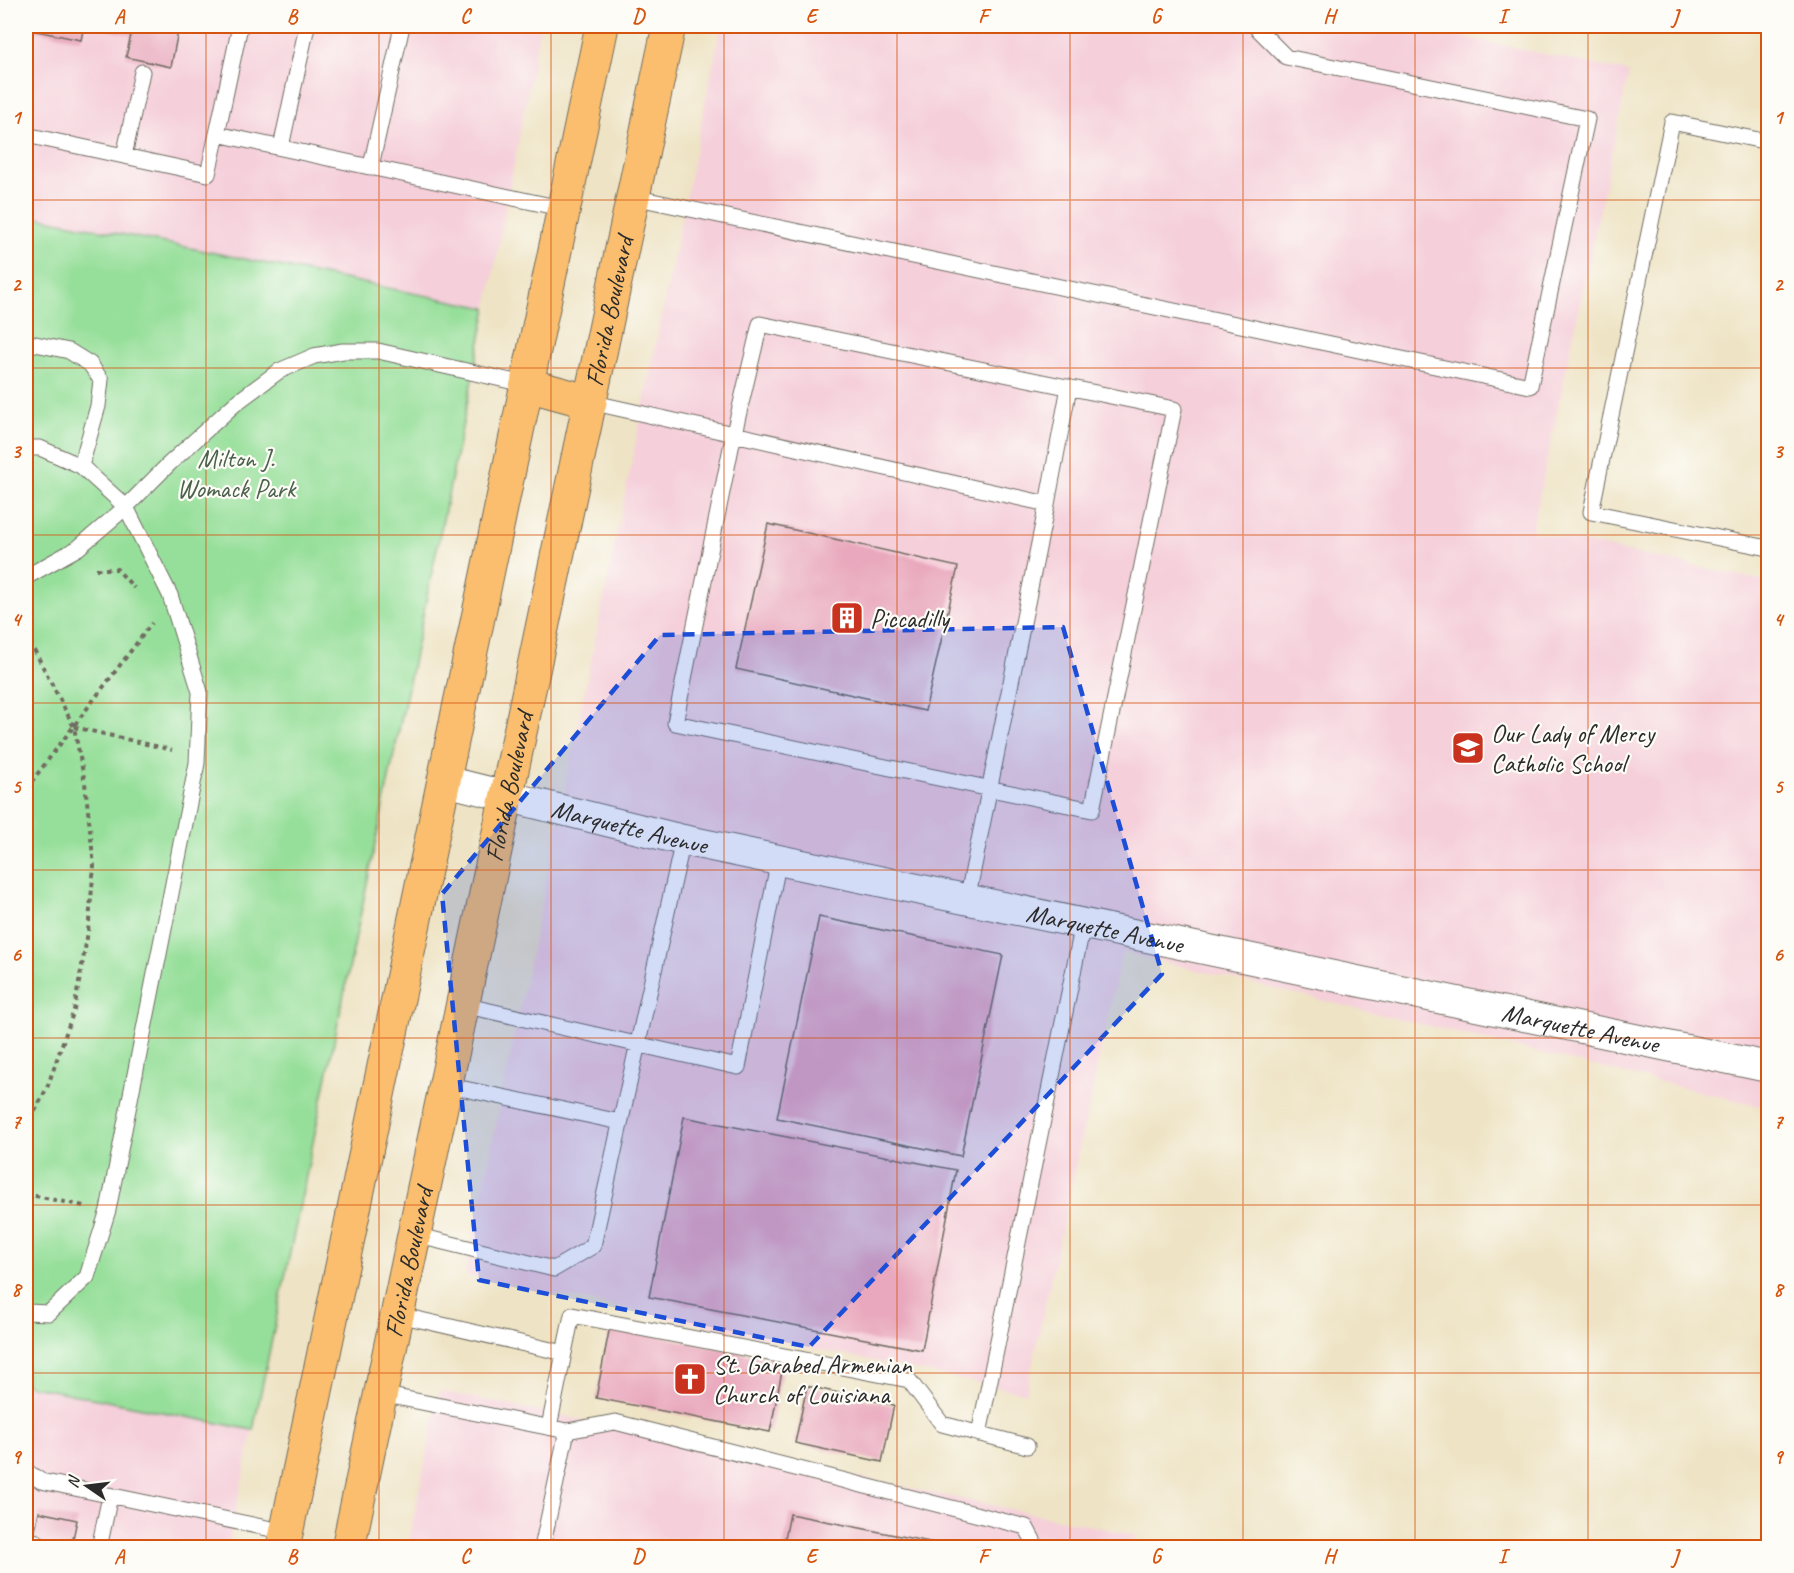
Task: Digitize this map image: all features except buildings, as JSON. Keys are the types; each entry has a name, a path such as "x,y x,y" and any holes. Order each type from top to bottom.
{"main road":[{"path":"284,1540 602,26"},
{"name":"Florida Boulevard","path":"348,1548 399,1315 669,26"},
{"path":"528,385 590,402"}],"street":[{"name":"Marquette Avenue","path":"445,781 683,840 1768,1067"}],"lane":[{"path":"26,135 208,174 240,26"},
{"path":"281,147 307,26"},
{"path":"371,166 402,26"},
{"path":"633,197 1530,386 1587,119 1286,57 1255,26"},
{"path":"124,156 142,72"},
{"path":"1768,142 1672,122 1591,512 1768,548"},
{"path":"217,134 565,209"},
{"path":"760,324 1069,387 1174,409 1092,810 675,723 734,433 760,324"},
{"path":"26,342 69,351 90,364 101,380 98,406 81,465"},
{"path":"26,577 78,548 126,507 236,403 279,371 314,356 343,351 378,351 528,385"},
{"path":"967,900 1069,387"},
{"path":"590,402 1047,504"},
{"path":"26,448 40,448 81,465 126,507 170,595 200,693 197,756 108,1210 87,1277 49,1313 26,1312"},
{"path":"415,1235 554,1269 593,1246 683,840"},
{"path":"463,1005 738,1067 778,859"},
{"path":"980,1434 1083,924"},
{"path":"446,1085 620,1122"},
{"path":"399,1315 564,1353"},
{"path":"549,1427 572,1315 909,1380 942,1424 1027,1446"},
{"path":"381,1394 567,1431 615,1422 1026,1527 1033,1540 1031,1548"},
{"path":"542,1548 567,1431"},
{"path":"26,1471 41,1481 284,1540"},
{"path":"99,1548 110,1496"}],"path":[{"path":"89,568 117,568 138,591"},
{"path":"26,789 158,614"},
{"path":"26,634 74,727 85,783 94,866 88,932 74,1010 47,1088 26,1128"},
{"path":"74,727 197,756"},
{"path":"26,1194 108,1210"}],"highlighted area":[{"path":"1063,627 1162,974 809,1347 479,1280 442,894 660,635"}],"shaded area":[{"path":"26,26 540,26 487,308 26,215"},
{"path":"721,26 1412,26 1629,72 1532,531 1768,582 1768,1108 1122,952 1026,1393 465,1275"},
{"path":"26,1385 253,1430 228,1547 26,1547"},
{"path":"440,1391 1135,1535 1133,1548 407,1548"}],"green space":[{"name":"Milton J. Womack Park","path":"26,215 487,308 253,1430 26,1385"}],"place":[{"name":"Piccadilly","path":"847,618"},
{"name":"Our Lady of Mercy Catholic School","path":"1468,748"},
{"name":"St. Garabed Armenian Church of Louisiana","path":"690,1379"}]}
